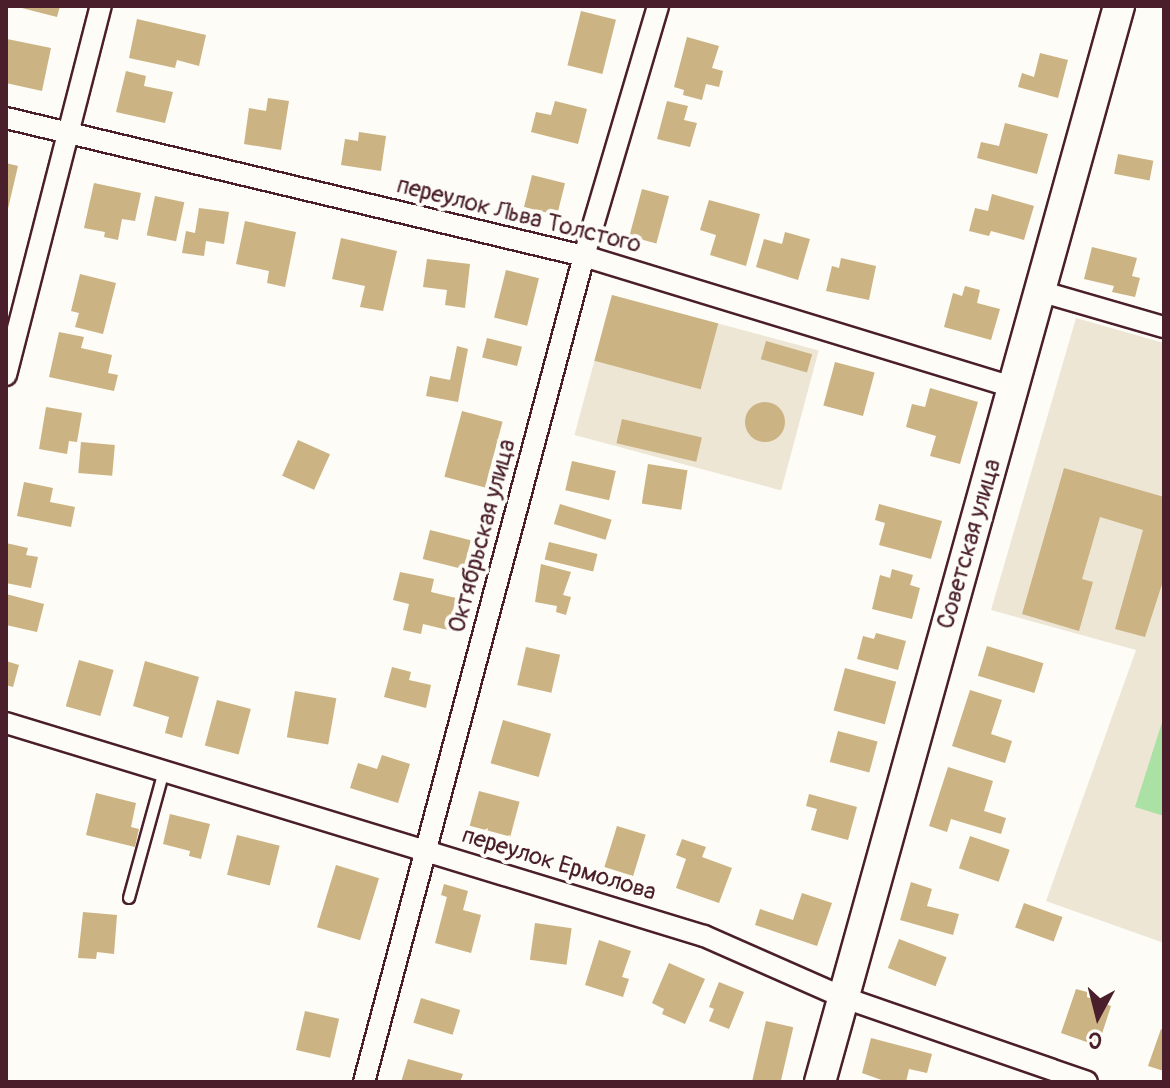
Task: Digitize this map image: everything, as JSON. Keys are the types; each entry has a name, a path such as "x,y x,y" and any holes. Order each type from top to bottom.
{"main road":[{"name":"Советская улица","path":"820,1082 1119,6"}],"street":[{"path":"6,375 101,6"},
{"name":"Октябрьская улица","path":"364,1082 584,256 658,6"},
{"name":"переулок Льва Толстого","path":"6,118 584,256 1013,387"},
{"path":"1039,291 1164,327"},
{"name":"переулок Ермолова","path":"6,723 704,936 842,997 1087,1082"}],"lane":[{"path":"129,898 164,771"}],"shaded area":[{"path":"612,295 819,350 781,490 574,435"},
{"path":"1076,318 1164,343 1164,943 1046,901 1136,650 991,610"}],"green space":[{"path":"1164,716 1164,816 1135,807"}],"building":[{"path":"14,6 60,6 57,17"},
{"path":"581,11 616,20 602,74 567,65"},
{"path":"137,19 206,35 199,66 177,60 175,68 129,58"},
{"path":"687,37 719,46 712,68 723,71 719,87 706,84 702,100 683,95 684,90 674,87"},
{"path":"7,39 51,48 42,91 6,83"},
{"path":"1040,53 1068,60 1058,98 1018,87 1022,73 1034,77"},
{"path":"126,71 146,76 144,86 173,92 165,123 116,112"},
{"path":"268,98 289,101 281,150 244,144 249,108 266,111"},
{"path":"555,101 587,109 578,144 531,132 536,112 551,115"},
{"path":"667,101 688,106 684,120 697,123 690,147 657,139"},
{"path":"1005,123 1048,134 1037,174 977,158 981,142 999,146"},
{"path":"359,132 386,136 381,171 341,165 345,139 358,141"},
{"path":"1118,154 1153,161 1150,181 1114,174"},
{"path":"6,163 18,166 7,213 6,213"},
{"path":"532,175 565,183 557,215 524,207"},
{"path":"94,183 141,193 135,221 122,219 118,240 104,237 105,232 84,228"},
{"path":"642,189 669,196 656,244 629,236"},
{"path":"992,194 1034,206 1024,240 991,231 989,236 969,231 975,208 988,211"},
{"path":"155,196 184,202 176,241 147,235"},
{"path":"709,200 760,214 746,266 710,255 716,235 700,230"},
{"path":"199,208 229,212 224,244 206,241 204,256 182,253 186,231 195,233"},
{"path":"245,221 296,232 285,287 267,283 269,271 236,264"},
{"path":"785,232 810,239 798,280 756,267 764,239 782,244"},
{"path":"341,238 397,251 383,311 360,307 365,286 332,279"},
{"path":"1092,247 1137,258 1132,276 1140,278 1135,297 1112,292 1114,286 1084,279"},
{"path":"841,258 876,266 869,300 826,291 832,266 839,268"},
{"path":"427,259 470,264 465,308 445,305 447,290 423,287"},
{"path":"506,270 539,278 527,326 494,318"},
{"path":"80,274 116,283 103,334 75,327 79,313 71,311"},
{"path":"965,286 980,290 977,303 1000,309 991,340 944,327 953,293 962,296"},
{"path":"612,295 718,323 701,389 594,361"},
{"path":"59,332 84,337 81,348 112,355 108,373 118,375 114,391 49,377"},
{"path":"487,338 522,347 517,366 482,357"},
{"path":"766,341 812,354 807,372 761,359"},
{"path":"457,346 468,349 458,402 426,396 430,376 450,380"},
{"path":"835,362 875,373 863,416 823,405"},
{"path":"930,388 978,402 960,464 930,456 936,436 906,427 912,404 925,407"},
{"path":"765,402 779,408 785,422 779,436 765,442 751,436 745,422 751,408"},
{"path":"46,407 82,413 77,442 69,441 67,454 39,449"},
{"path":"462,411 503,422 485,488 444,477"},
{"path":"622,419 702,437 696,462 616,443"},
{"path":"298,440 330,454 314,490 282,476"},
{"path":"81,442 115,445 112,476 78,473"},
{"path":"572,461 616,471 609,500 565,490"},
{"path":"648,464 688,470 681,510 642,504"},
{"path":"1064,468 1164,497 1164,578 1145,637 1115,629 1143,530 1100,517 1082,579 1093,582 1079,631 1022,614"},
{"path":"24,482 53,488 50,502 75,507 71,527 17,516"},
{"path":"560,504 612,520 606,540 554,524"},
{"path":"879,504 942,521 931,559 879,545 885,523 875,520"},
{"path":"430,530 471,540 463,569 423,559"},
{"path":"549,542 598,554 593,572 545,559"},
{"path":"6,543 28,548 26,555 38,557 31,588 6,583"},
{"path":"541,564 571,572 563,595 571,597 566,615 556,612 557,606 535,602"},
{"path":"892,569 913,575 910,585 920,588 912,619 872,609 880,575 890,578"},
{"path":"400,572 434,579 431,592 456,598 448,630 423,624 421,634 403,630 409,604 393,600"},
{"path":"6,594 44,604 37,632 6,625"},
{"path":"876,633 906,641 898,670 857,659 863,636 874,639"},
{"path":"987,646 1043,663 1034,693 978,676"},
{"path":"526,647 560,655 551,693 517,685"},
{"path":"79,660 114,670 100,716 66,706"},
{"path":"6,661 19,665 13,687 6,685"},
{"path":"145,661 199,677 182,738 165,733 169,717 133,706"},
{"path":"392,667 411,672 409,680 431,685 426,708 384,697"},
{"path":"845,668 896,682 885,724 834,711"},
{"path":"970,690 1002,700 991,734 1012,741 1005,763 952,746"},
{"path":"295,691 336,698 328,745 287,737"},
{"path":"217,700 251,709 239,754 205,745"},
{"path":"503,720 551,734 539,777 491,763"},
{"path":"838,731 878,742 869,773 830,762"},
{"path":"382,755 410,764 398,803 350,788 358,763 377,769"},
{"path":"948,767 993,781 984,811 1006,818 1001,834 951,819 947,832 929,826"},
{"path":"479,791 520,802 510,837 470,826"},
{"path":"96,793 136,803 131,827 139,829 135,847 86,835"},
{"path":"809,794 857,807 848,840 811,830 817,809 806,806"},
{"path":"170,814 210,824 201,859 189,856 190,851 163,844"},
{"path":"617,826 646,835 633,876 604,867"},
{"path":"237,835 280,846 270,885 227,875"},
{"path":"970,836 1010,850 999,882 959,868"},
{"path":"682,839 706,847 702,857 732,868 719,903 676,888 686,859 676,855"},
{"path":"336,865 379,878 360,940 317,927"},
{"path":"911,882 932,889 927,906 959,914 953,935 900,920"},
{"path":"444,884 468,891 463,910 481,915 471,953 435,943 447,897 441,895"},
{"path":"802,893 832,903 817,946 755,925 760,909 793,920"},
{"path":"1024,903 1063,917 1054,941 1015,927"},
{"path":"83,912 117,915 114,954 97,952 96,959 78,958"},
{"path":"535,923 572,928 566,965 530,960"},
{"path":"899,939 947,957 936,986 888,968"},
{"path":"599,940 631,951 622,977 629,979 623,997 585,985"},
{"path":"669,963 705,979 685,1024 662,1014 664,1009 652,1003"},
{"path":"719,982 744,992 729,1029 709,1021 714,1009 709,1007"},
{"path":"1076,989 1111,1006 1098,1046 1061,1033"},
{"path":"421,998 460,1010 453,1035 413,1023"},
{"path":"305,1011 339,1019 330,1058 296,1050"},
{"path":"766,1021 793,1027 781,1082 752,1082"},
{"path":"1161,1029 1164,1030 1164,1071 1148,1066"},
{"path":"871,1038 932,1054 927,1073 909,1069 906,1082 887,1082 862,1073"},
{"path":"408,1059 463,1074 460,1082 401,1082"}]}
